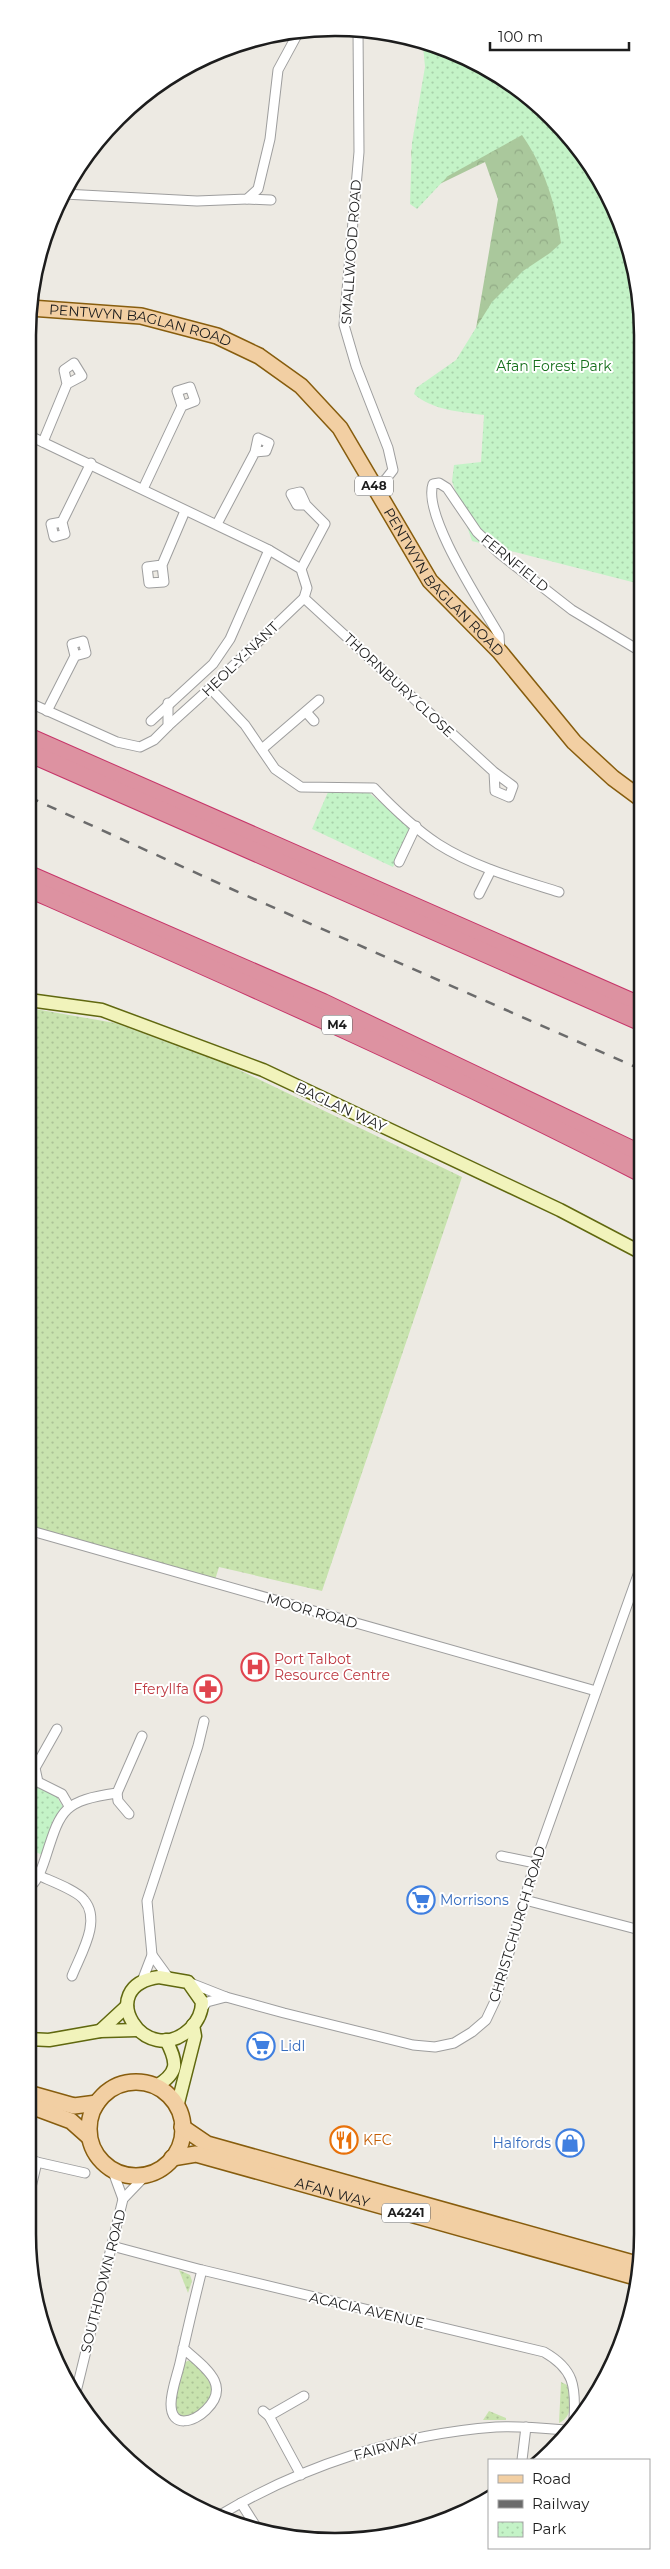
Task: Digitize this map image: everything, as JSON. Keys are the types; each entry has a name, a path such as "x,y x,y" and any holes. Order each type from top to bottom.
{"highway":[{"path":"36,741 634,1003"},
{"path":"36,756 634,1018"},
{"name":"M4","path":"36,878 324,1003 634,1151"},
{"name":"M4","path":"36,891 326,1020 519,1111 634,1169"}],"main road":[{"name":"PENTWYN BAGLAN ROAD","path":"38,309 141,316 217,336 259,356 301,386 340,428 430,580 500,652 574,742 613,778 634,794"},
{"path":"89,2137 90,2119 97,2103 104,2095 123,2084 145,2083 168,2095 177,2108 182,2127 178,2149 172,2158"},
{"path":"36,2095 74,2106 97,2103"},
{"path":"36,2108 71,2121 89,2137 97,2155 112,2169 128,2175 146,2175"},
{"name":"AFAN WAY","path":"182,2127 208,2144 632,2263"},
{"name":"AFAN WAY","path":"172,2158 196,2154 631,2276"},
{"name":"A4241","path":"146,2175 156,2171 172,2158"}],"street":[{"name":"SMALLWOOD ROAD","path":"358,37 359,152 344,325 356,366 388,448 393,470 386,479 374,487"},
{"path":"247,199 258,189 270,139 278,70 295,39"},
{"path":"72,194 197,202 247,199 271,200"},
{"path":"43,442 67,384"},
{"path":"143,489 182,406"},
{"path":"36,439 91,463 185,511 217,524 269,550 301,569 325,524 306,505"},
{"path":"217,524 255,452"},
{"path":"62,522 91,463"},
{"name":"FERNFIELD","path":"500,652 499,635 447,543 438,522 431,502 430,492 433,484 439,483 447,488 477,532 500,554 588,620 634,647"},
{"path":"162,565 185,511"},
{"name":"HEOL-Y-NANT","path":"151,721 168,703 213,664 222,652 230,639 269,550"},
{"name":"HEOL-Y-NANT","path":"36,706 117,742 140,747 154,740 304,598 308,588 301,569"},
{"name":"THORNBURY CLOSE","path":"304,598 494,772"},
{"path":"47,711 75,656"},
{"path":"210,688 245,726 276,768 301,787 374,788 438,844 491,870 558,892"},
{"path":"262,749 319,700"},
{"path":"168,703 168,726"},
{"path":"306,712 314,721"},
{"path":"399,862 416,826"},
{"path":"479,894 491,870"},
{"name":"BAGLAN WAY","path":"36,1001 102,1010 263,1070 560,1210 634,1249"},
{"name":"MOOR ROAD","path":"36,1532 596,1691"},
{"name":"CHRISTCHURCH ROAD","path":"188,1982 226,1996 413,2045 435,2047 454,2043 480,2026 490,2013 535,1863 634,1586"},
{"path":"204,1720 198,1746 147,1901 152,1955 142,1981 130,1994 127,2006 130,2018 137,2030 144,2035 166,2040 185,2033 193,2025 207,2002 226,1996"},
{"path":"36,1766 57,1729"},
{"path":"130,1814 118,1801 117,1793 142,1736"},
{"path":"36,1773 38,1782 62,1794 69,1806"},
{"path":"36,1880 40,1876 58,1820 69,1806 95,1796 117,1793"},
{"path":"501,1856 535,1863"},
{"path":"40,1876 84,1899 92,1915 90,1930 72,1976"},
{"path":"525,1900 634,1928"},
{"path":"152,1955 168,1977"},
{"path":"142,1981 168,1977 188,1982 199,1996 202,2009"},
{"path":"100,2031 127,2006"},
{"path":"177,2108 195,2036 193,2025"},
{"path":"36,2039 58,2039 100,2031 137,2030"},
{"path":"155,2087 164,2081 174,2069 174,2056 166,2040"},
{"path":"36,2162 85,2174"},
{"name":"SOUTHDOWN ROAD","path":"112,2169 123,2199"},
{"name":"SOUTHDOWN ROAD","path":"78,2385 123,2199 146,2175"},
{"name":"ACACIA AVENUE","path":"112,2246 202,2270 544,2352 559,2361 571,2378 576,2396 575,2412"},
{"path":"183,2348 215,2379 217,2387 215,2400 192,2421 184,2422 177,2418 171,2407 183,2348 202,2270"},
{"path":"301,2475 266,2414 304,2396"},
{"name":"FAIRWAY","path":"226,2512 301,2475 373,2449 423,2437 496,2427 561,2430"},
{"path":"522,2459 526,2427"},
{"path":"241,2503 253,2521"}],"green space":[{"name":"Afan Forest Park","path":"423,50 449,59 484,76 532,110 572,153 594,186 611,221 624,258 633,315 634,582 472,541 452,481 454,465 481,462 484,415 438,407 429,404 414,394 416,388 456,360 492,302 523,271 550,253 561,243 556,214 548,186 537,160 522,135 448,176 417,209 410,204 412,143 425,67"},
{"path":"464,66 501,87 532,110 572,153 603,203 624,258 631,298 472,352 498,199 485,162 417,195 411,152 427,102"},
{"path":"367,791 411,828 393,867 312,829 328,792"},
{"path":"36,1009 115,1023 233,1067 462,1177 322,1591 219,1567 214,1583 36,1532"},
{"path":"36,1786 57,1797 63,1807 53,1820 42,1855 36,1852"},
{"path":"179,2270 190,2275 192,2281 188,2293"},
{"path":"190,2360 207,2376 213,2392 209,2402 196,2416 184,2417 175,2411 174,2399 183,2363"},
{"path":"561,2382 567,2385 570,2395 570,2406 567,2416 559,2423"},
{"path":"489,2411 506,2418 506,2420 483,2420"}],"railway":[{"path":"36,800 227,887 634,1066"}],"place":[{"name":"Port Talbot Resource Centre","path":"255,1667"},
{"name":"Fferyllfa","path":"208,1689"},
{"name":"Morrisons","path":"421,1900"},
{"name":"Lidl","path":"261,2046"},
{"name":"KFC","path":"344,2140"},
{"name":"Halfords","path":"570,2143"}]}
